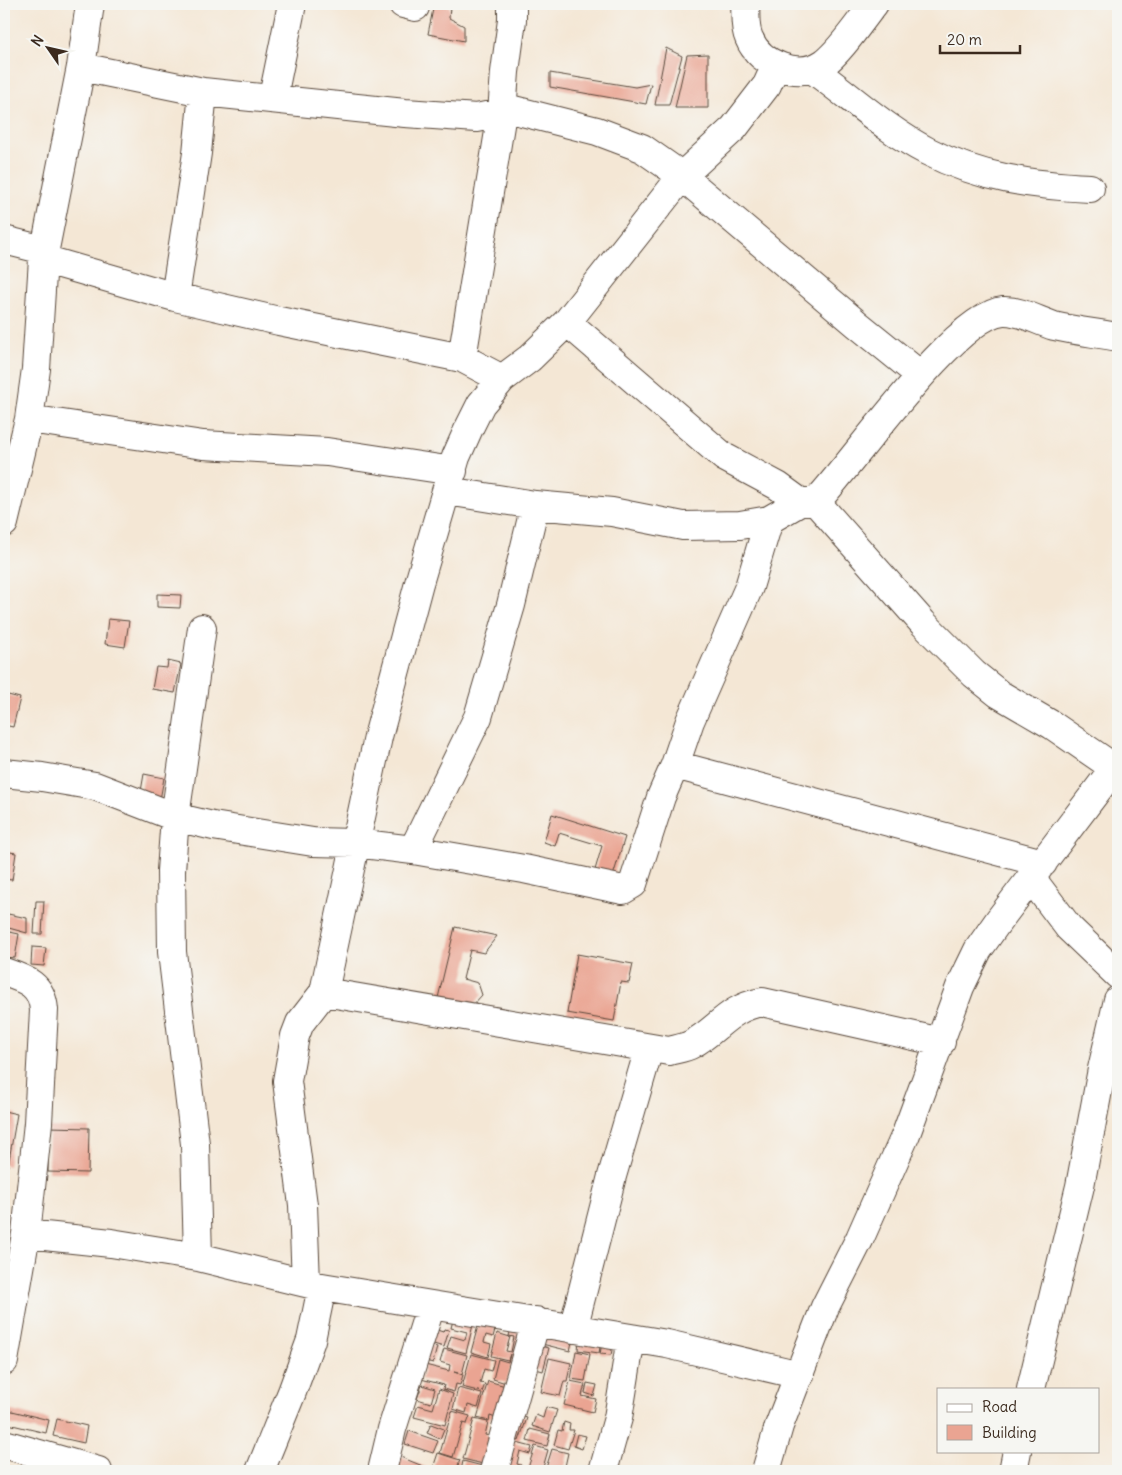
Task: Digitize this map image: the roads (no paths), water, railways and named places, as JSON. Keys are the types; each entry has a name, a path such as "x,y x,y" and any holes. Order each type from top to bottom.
{"street":[{"path":"4,523 19,432 36,369 44,255 81,67 90,4"},
{"path":"273,98 292,4"},
{"path":"462,358 502,113 504,72 512,20 512,4"},
{"path":"745,4 746,31 754,47 776,65 800,71 812,69 825,62 874,4"},
{"path":"260,1471 311,1340 314,1285 287,1081 295,1036 300,1023 324,992 378,738 398,660 456,457 481,404 502,379 530,358 567,322 682,176 734,128 767,85 776,65"},
{"path":"81,67 203,92 477,118 514,110 597,131 642,148 682,176 920,375"},
{"path":"812,69 926,151 964,168 1010,181 1090,188"},
{"path":"175,296 197,154 203,92"},
{"path":"4,240 44,255 175,296 279,321 462,358 502,379"},
{"path":"19,432 327,452 450,481 535,505 612,512 683,526 740,525 769,520 808,502 920,375 978,321 991,313 1012,311 1055,326 1118,337"},
{"path":"567,322 724,457 808,502 974,674 999,694 1116,765 978,950 960,986 906,1134 860,1238 825,1307 779,1426 766,1471"},
{"path":"413,850 478,718 511,604 535,505"},
{"path":"4,773 42,776 94,786 175,817 263,836 313,842 355,843 413,850 524,869 623,890 628,889 633,884 660,797 675,765 690,722 749,587 769,520"},
{"path":"198,1257 195,1144 172,952 170,871 175,817 202,628"},
{"path":"675,765 1037,871 1069,928 1118,975"},
{"path":"4,972 27,979 39,994 44,1010 38,1123 26,1234 4,1361"},
{"path":"324,992 669,1051 691,1045 725,1018 752,1004 762,1002 941,1042"},
{"path":"1031,1388 1080,1186 1102,1069 1118,1000"},
{"path":"573,1329 612,1176 649,1049"},
{"path":"26,1234 111,1243 198,1257 314,1285 631,1338 800,1375"},
{"path":"382,1471 392,1429 431,1305"},
{"path":"494,1471 536,1322"},
{"path":"603,1471 618,1418 631,1338"},
{"path":"4,1444 98,1471"},
{"path":"1013,1471 1017,1452"}]}
